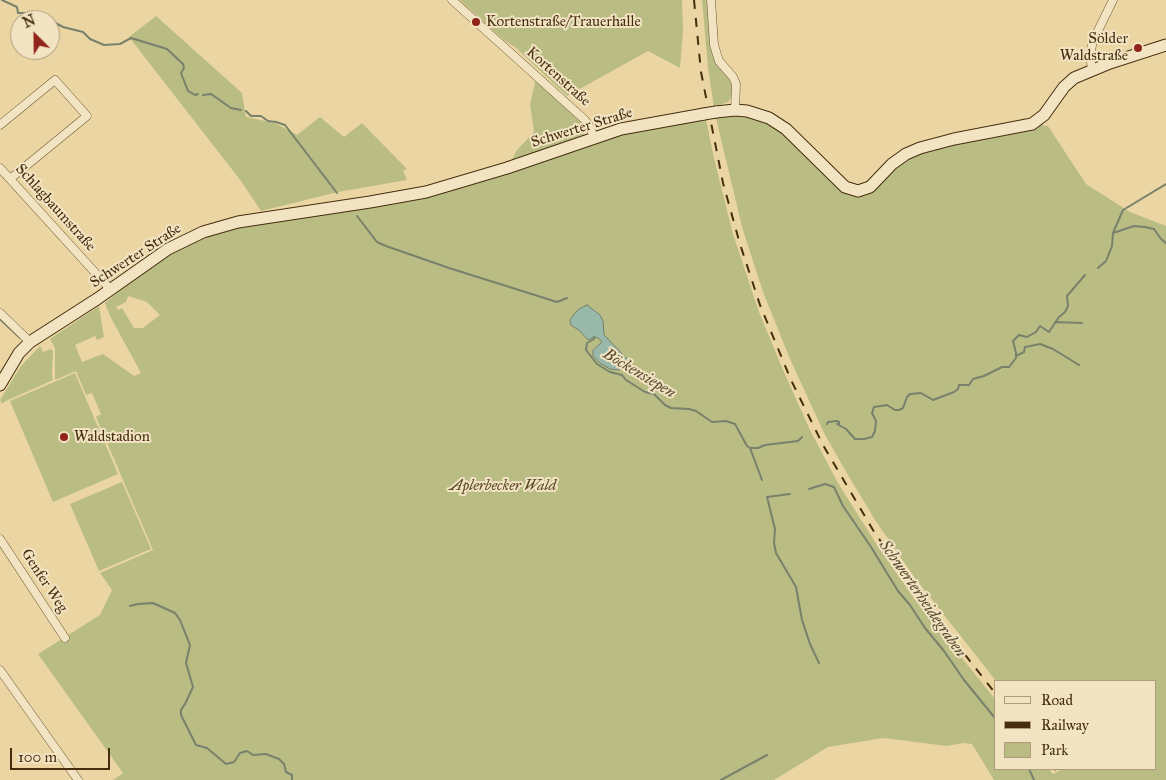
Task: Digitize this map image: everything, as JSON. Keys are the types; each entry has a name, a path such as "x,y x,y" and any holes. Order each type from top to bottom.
{"street":[{"name":"Kortenstraße","path":"452,0 585,120 594,138"},
{"path":"711,0 714,45 719,61 733,77 736,84 735,110"},
{"path":"1113,0 1092,47 1090,60 1092,70 1166,45"},
{"name":"Schwerter Straße","path":"0,385 19,353 30,342 185,240 221,226 426,192 507,168 594,138 641,125 735,110 756,113 777,123 845,186 858,191 870,187 892,164 906,154 920,148 954,139 1032,124 1044,115 1070,81 1092,70"},
{"path":"0,125 55,80 87,116 10,179"},
{"name":"Schlagbaumstraße","path":"0,168 110,289"},
{"path":"0,313 30,342"},
{"name":"Genfer Weg","path":"0,539 65,638"},
{"path":"0,670 78,780"}],"green space":[{"path":"460,0 682,0 683,30 680,68 648,51 567,96 516,48 504,40"},
{"path":"702,0 709,0 713,54 729,78 732,88 732,97 728,102 714,107 708,68"},
{"path":"156,16 242,93 246,117 275,123 297,135 320,117 344,137 362,123 407,169 403,171 407,180 338,192 261,211 241,181 129,37"},
{"name":"Aplerbecker Wald","path":"536,78 580,120 587,145 622,134 706,120 733,234 759,312 783,370 810,430 838,483 877,545 916,601 994,698 994,770 1050,770 1053,774 1060,770 1156,770 1156,680 995,680 915,578 875,520 845,470 824,433 790,359 763,292 742,227 716,118 729,115 747,115 769,123 791,140 840,190 858,196 871,192 894,167 911,154 1042,124 1048,126 1086,184 1130,212 1166,226 1166,780 994,780 972,744 963,743 947,746 883,738 828,747 774,780 113,780 123,773 38,654 100,615 112,590 100,573 153,550 96,417 101,414 92,393 86,395 76,371 55,380 55,348 50,339 99,306 104,337 97,340 95,336 75,345 82,362 103,354 134,376 141,373 105,303 134,279 184,244 215,232 247,224 395,204 462,188 510,172 512,159 517,150 534,132 530,104","holes":["128,296 147,302 160,315 143,328 134,328 122,308 118,310 116,307 126,302"]},
{"path":"40,346 43,352 51,349 53,351 53,380 2,404 0,400 21,366"},
{"name":"Waldstadion","path":"75,373 118,474 53,502 10,401"},
{"path":"122,482 151,549 99,571 70,504"}],"shaded area":[{"name":"Böckensiepen","path":"587,305 600,315 603,321 604,335 628,360 624,368 619,370 610,369 600,363 593,356 593,350 602,342 594,337 588,340 571,325 570,320 575,313"}],"waterway":[{"name":"Böckensiepen","path":"2,0 17,7 18,13 43,16 63,27 83,32 90,39 104,45 120,44 131,38 167,49 183,64 184,68 181,73 188,91 195,95 198,94"},
{"name":"Böckensiepen","path":"203,95 211,94 231,108 241,110"},
{"name":"Böckensiepen","path":"246,111 251,116 261,116 268,121 285,125 337,193"},
{"path":"1113,233 1123,210 1166,184"},
{"name":"Böckensiepen","path":"357,216 377,242 386,246 557,302 567,298"},
{"name":"Böckensiepen","path":"1098,268 1106,261 1112,246 1113,233 1134,226 1145,227 1154,229 1166,243"},
{"name":"Böckensiepen","path":"837,424 846,429 855,439 872,437 876,421 872,413 874,407 887,405 895,410 899,410 903,408 910,394 921,393 933,400 954,392 958,389 959,385 969,385 973,379 1002,367 1009,367 1016,358 1013,341 1019,335 1027,337 1036,332 1040,326 1049,332 1059,317 1065,312 1068,306 1067,296 1085,275"},
{"path":"0,319 20,338"},
{"path":"1055,322 1082,323"},
{"name":"Böckensiepen","path":"594,337 594,339 587,343 586,350 597,364 610,372 622,375 626,380 645,392 654,394 671,408 696,411 712,422 726,421 735,424 750,448 798,441 802,437"},
{"path":"1016,356 1024,352 1025,347 1040,344 1053,349 1079,365"},
{"name":"Böckensiepen","path":"827,424 828,422 837,421 839,425"},
{"name":"Schwerterheidegraben","path":"750,448 762,480"},
{"name":"Schwerterheidegraben","path":"809,489 825,484 834,487 843,506 898,591 964,680 994,717"},
{"path":"790,494 767,497 775,529 774,543 776,553 796,587 802,620 819,663"},
{"path":"130,606 153,603 175,613 180,620 190,645 186,663 193,687 181,710 181,715 196,745 207,748 226,764 234,762 240,753 247,751 253,755 266,754 279,759 284,764 286,772 292,775 292,780"},
{"path":"721,780 767,755"},
{"name":"Schwerterheidegraben","path":"1029,770 1034,780"}],"railway":[{"path":"694,0 701,72 723,183 760,305 791,380 823,445 873,530 912,587 994,692"}],"place":[{"name":"Kortenstraße/Trauerhalle","path":"476,22"},
{"name":"Sölder Waldstraße","path":"1138,48"},
{"name":"Waldstadion","path":"64,437"}]}
